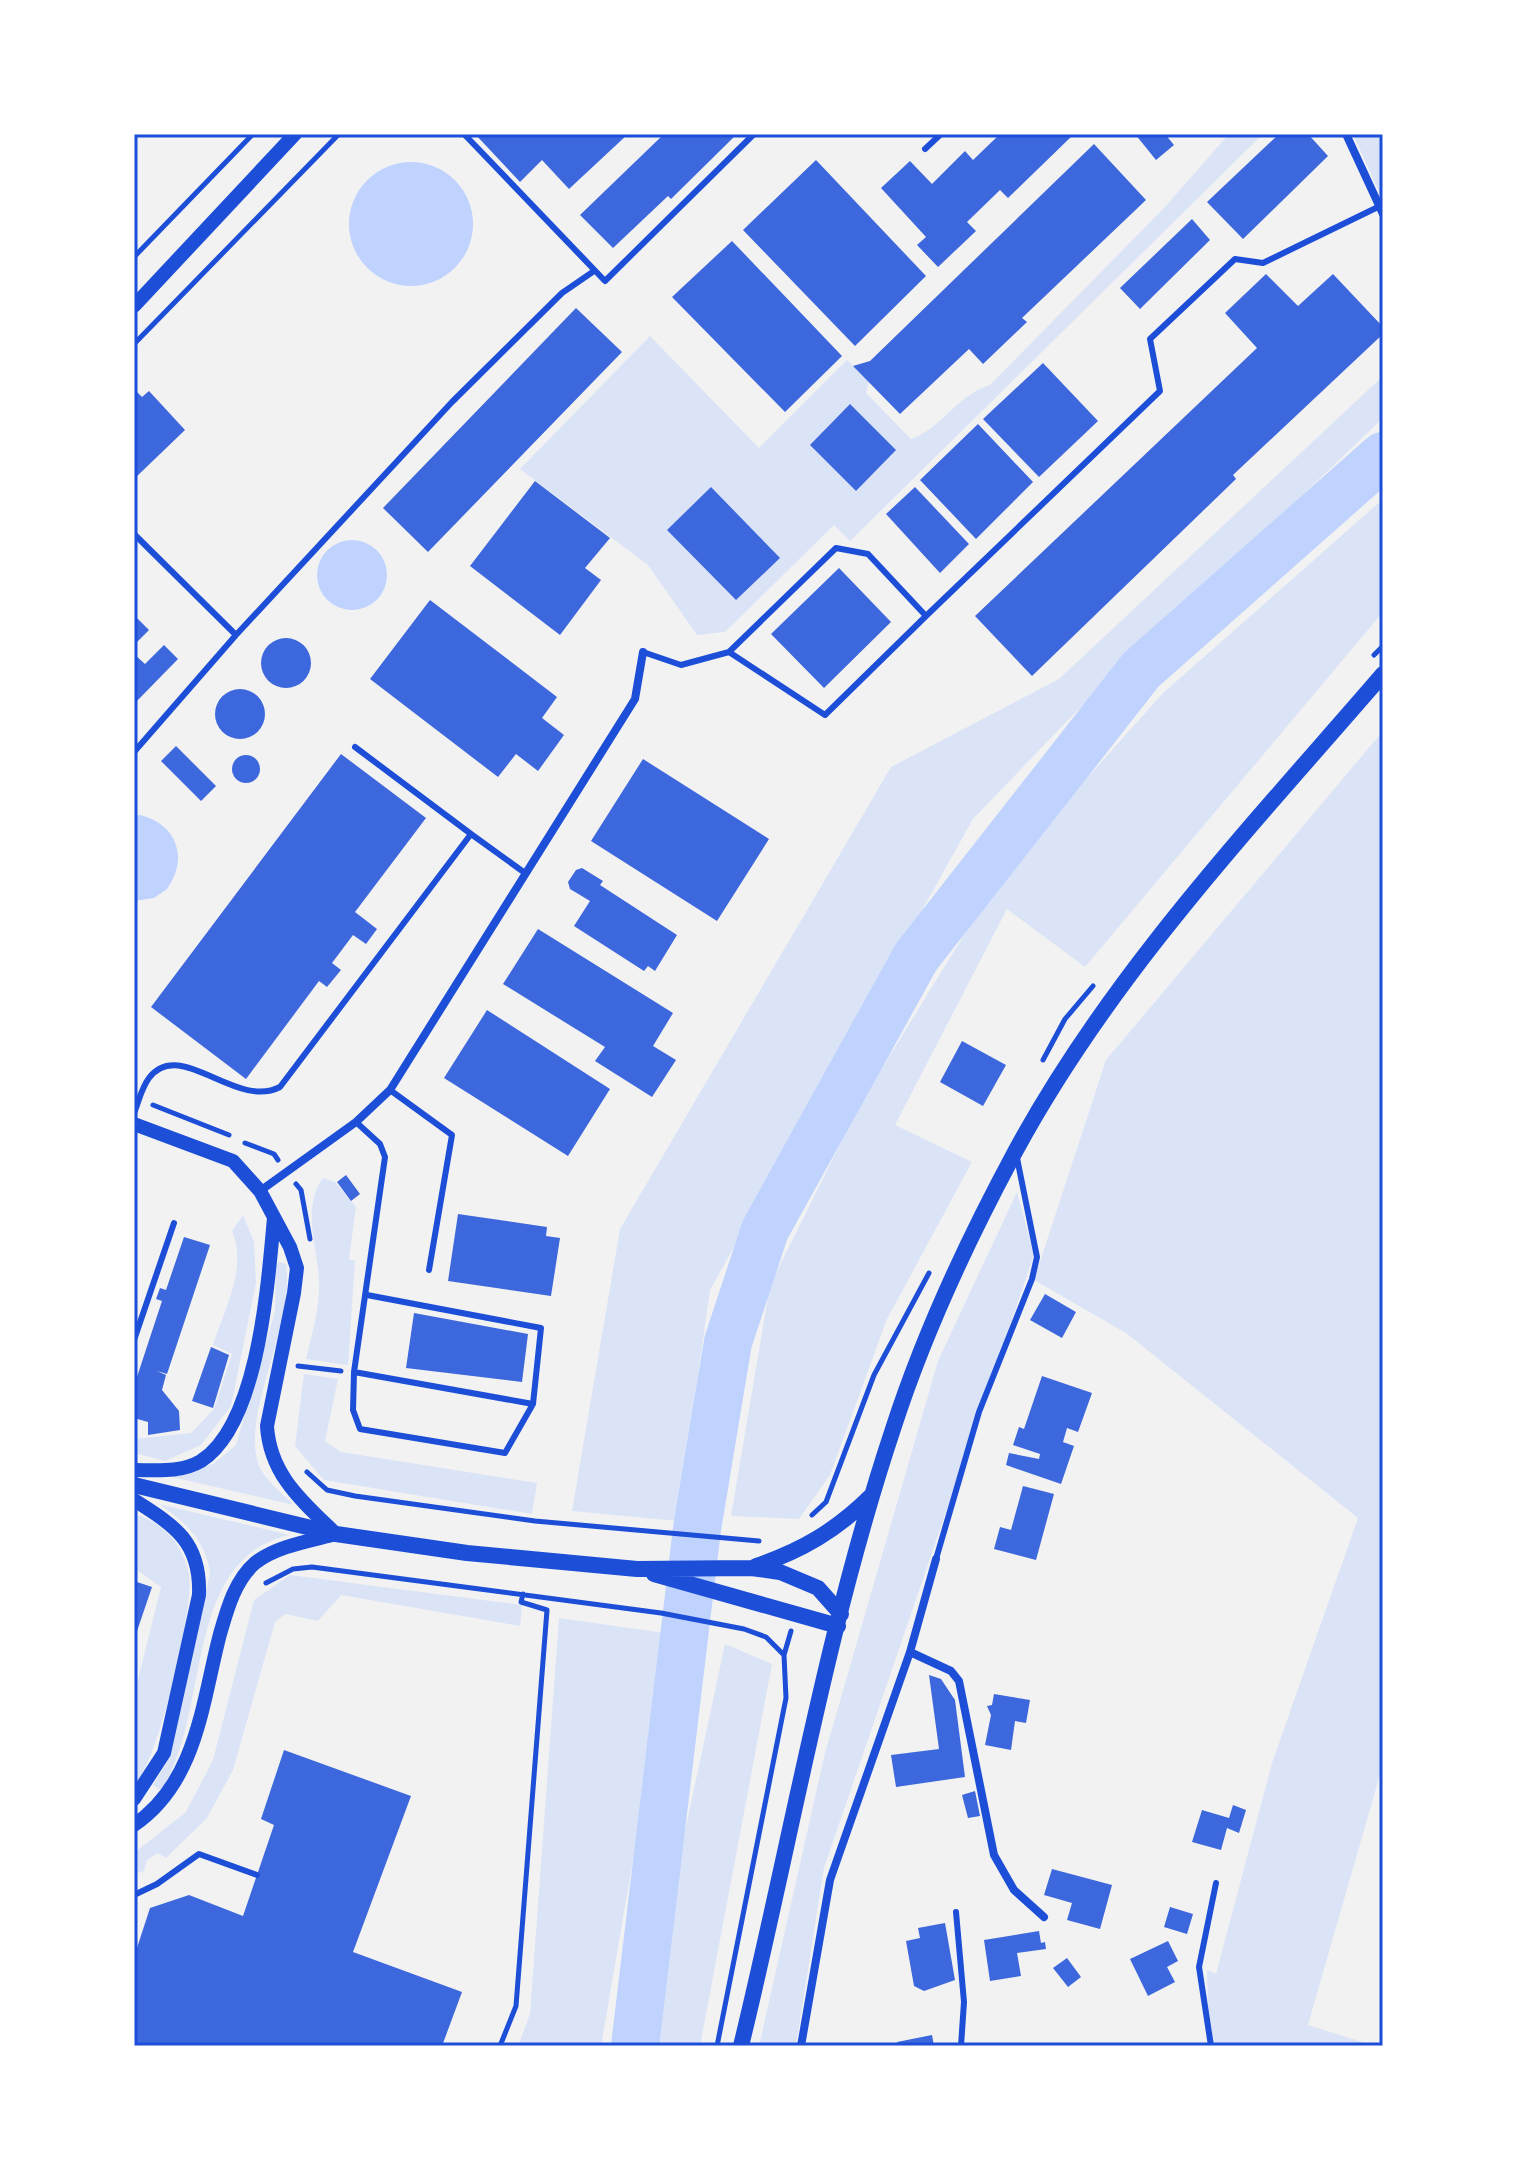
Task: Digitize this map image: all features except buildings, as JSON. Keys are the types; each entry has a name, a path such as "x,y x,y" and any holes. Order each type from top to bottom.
{"main road":[{"path":"741,2046 872,1495 927,1337 966,1247 1015,1151 1095,1024 1169,923 1383,674"},
{"path":"134,1485 336,1534 637,1569 751,1568 780,1572 806,1581 831,1599 840,1620"},
{"path":"751,1568 802,1549 828,1534 872,1495"},
{"path":"637,1569 796,1616 840,1620"}],"street":[{"path":"134,306 295,134"},
{"path":"1346,134 1380,210"},
{"path":"260,1191 356,1122 390,1090 635,699 643,652"},
{"path":"134,1124 233,1161 260,1191 274,1218 297,1268 267,1426 268,1446 277,1470 293,1493 336,1534 272,1554 254,1564 236,1588 225,1615 187,1763 171,1793 134,1825"},
{"path":"134,1470 169,1471 199,1462 222,1444 238,1416 264,1316 274,1218"},
{"path":"134,1500 171,1523 190,1547 200,1571 199,1595 164,1753 134,1799"},
{"path":"801,2046 830,1880 910,1652 936,1559"},
{"path":"910,1652 951,1671 959,1681 994,1855 1014,1890 1044,1917"}],"lane":[{"path":"464,134 605,281 754,134"},
{"path":"925,149 941,134"},
{"path":"729,652 825,715 1160,391 1150,339 1235,259 1263,263 1380,210"},
{"path":"134,752 236,635 452,402 562,293 594,271"},
{"path":"134,534 236,635"},
{"path":"643,652 681,665 729,652 836,548 868,554 926,616"},
{"path":"355,747 525,873"},
{"path":"134,1113 149,1079 160,1067 178,1063 255,1094 280,1087 471,834"},
{"path":"390,1090 452,1135 429,1270"},
{"path":"356,1122 380,1144 385,1157 354,1372 353,1410 360,1429 505,1453 533,1404 541,1328 367,1295"},
{"path":"936,1559 979,1412 1032,1279 1037,1257 1015,1151"},
{"path":"134,1340 174,1223"},
{"path":"354,1372 533,1404"},
{"path":"134,1895 157,1884 199,1854 257,1875"},
{"path":"1211,2046 1199,1967 1216,1883"},
{"path":"956,1912 964,2002 961,2046"}],"path":[{"path":"134,257 253,134"},
{"path":"134,344 339,134"},
{"path":"1364,666 1383,646"},
{"path":"1036,1073 1065,1019 1096,983"},
{"path":"138,1102 170,1110 274,1154 301,1190 311,1252"},
{"path":"802,1549 791,1534 826,1502 874,1375 935,1262"},
{"path":"295,1379 301,1351"},
{"path":"298,1366 354,1372"},
{"path":"303,1468 327,1490 355,1496 535,1521 754,1542"},
{"path":"259,1586 293,1569 312,1567 524,1594 744,1629 766,1637 784,1655"},
{"path":"500,2046 516,2006 547,1610 521,1602 524,1594"},
{"path":"717,2046 786,1698 784,1655 796,1616"}],"shaded area":[{"path":"1229,134 1263,134 850,541 834,525 725,632 697,635 648,565 520,469 650,336 759,448 847,360 869,382 866,393 911,439 922,434 967,397 990,385 1164,208"},
{"path":"1353,134 1383,134 1383,201"},
{"path":"1383,376 1383,418 1069,719 973,819 710,1290 677,1521 572,1511 620,1229 891,767 1059,679"},
{"path":"1383,499 1383,612 1085,967 1007,909 895,1125 972,1162 887,1319 830,1475 799,1519 731,1516 770,1285 861,1102 1003,872 1163,693"},
{"path":"1383,731 1383,1764 1308,2025 1375,2046 1209,2046 1207,1970 1216,1974 1272,1763 1358,1518 1126,1333 1034,1280 1106,1060"},
{"path":"323,1178 335,1182 356,1207 349,1259 355,1261 348,1365 306,1359 319,1292 313,1204"},
{"path":"1017,1192 1034,1255 824,1868 796,2046 759,2046 825,1753 938,1361"},
{"path":"243,1215 254,1242 256,1283 231,1406 201,1445 165,1461 134,1453 134,1439 191,1433 214,1409 232,1354 213,1345 236,1274 236,1245 232,1231"},
{"path":"279,1262 286,1264 287,1288 262,1393 255,1442 258,1463 264,1475 294,1505 172,1477 213,1464 236,1445 275,1311 276,1265"},
{"path":"304,1374 338,1379 325,1441 341,1452 537,1483 532,1514 324,1480 295,1446"},
{"path":"159,1504 290,1535 255,1549 231,1574 215,1606 204,1643 177,1758 161,1790 153,1785 170,1757 210,1573 199,1541 178,1518"},
{"path":"134,1514 163,1529 177,1544 189,1574 189,1591 181,1649 164,1717 144,1771 134,1785 134,1696 161,1587 134,1568"},
{"path":"290,1575 522,1605 520,1626 341,1595 318,1621 285,1614 275,1622 233,1770 207,1818 166,1858 158,1853 147,1860 144,1871 134,1874 134,1853 186,1812 213,1760 254,1600"},
{"path":"559,1618 672,1634 601,2046 518,2046 530,2014"},
{"path":"725,1644 772,1664 700,2046 639,2046"}],"water":[{"path":"411,162 435,167 455,180 468,200 473,224 468,248 455,268 435,281 411,286 387,281 367,268 354,248 349,224 354,200 367,180 387,167"},
{"path":"352,540 377,550 387,575 377,600 352,610 327,600 317,575 327,550"},
{"path":"134,816 153,819 171,834 178,854 174,877 167,889 154,898 134,901"}],"waterway":[{"path":"635,2046 697,1529 728,1342 765,1230 916,957 1141,670 1383,456"}]}
